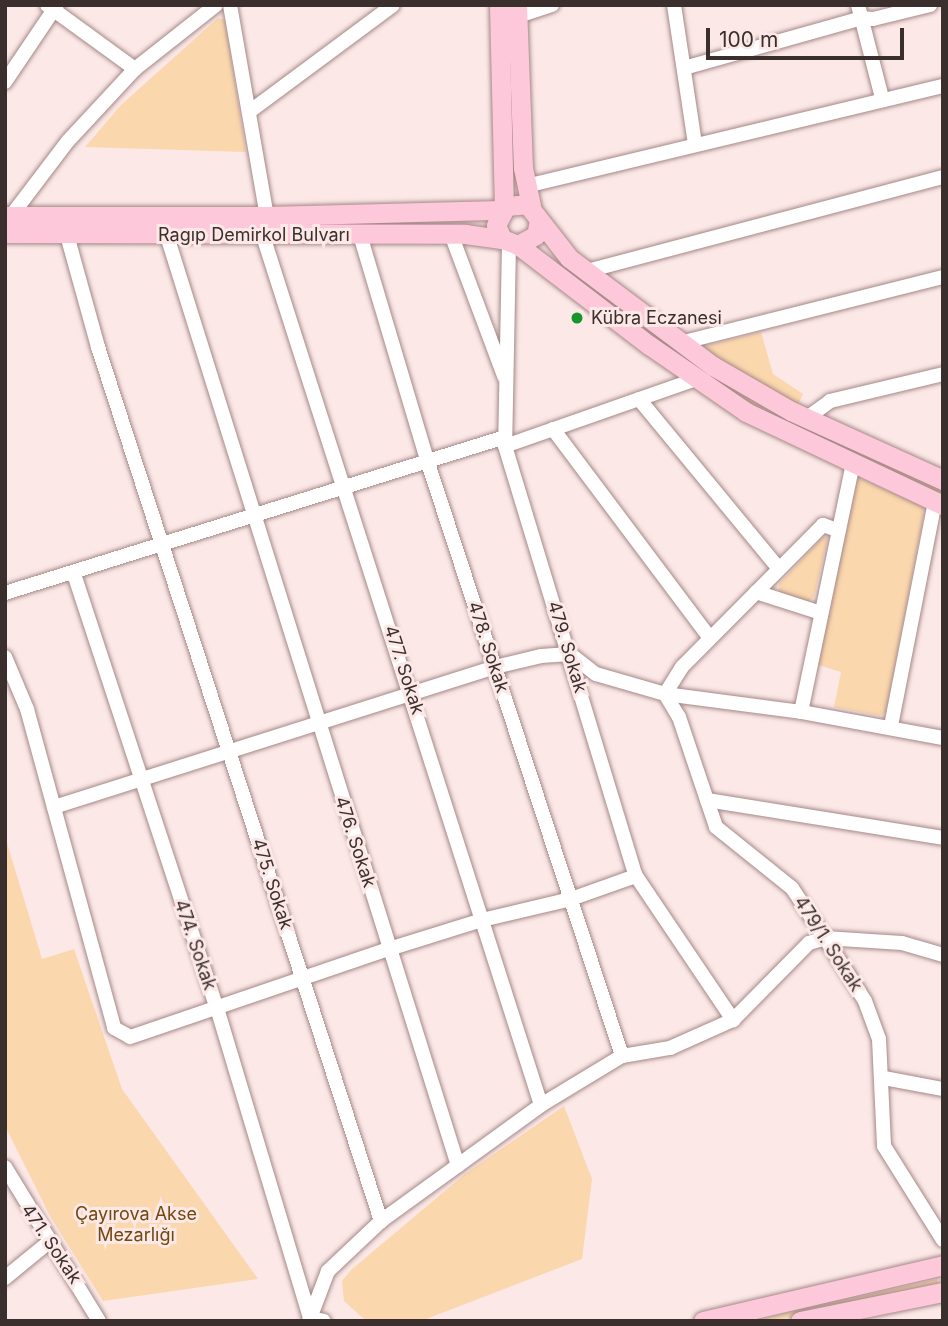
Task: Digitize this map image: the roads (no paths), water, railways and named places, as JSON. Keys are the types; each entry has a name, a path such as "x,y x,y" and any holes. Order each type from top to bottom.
{"main road":[{"path":"499,5 502,209 496,225 510,242 696,379 746,412 939,504"},
{"path":"510,242 536,235 535,214 526,186 518,10"},
{"path":"502,209 517,202 535,214 559,248 587,271 680,343 744,385 807,418 943,480"},
{"name":"Ragıp Demirkol Bulvarı","path":"7,222 67,235 167,236 502,209"},
{"name":"Ragıp Demirkol Bulvarı","path":"7,222 265,226 360,235 451,234 510,242"},
{"path":"703,1321 943,1265"},
{"path":"800,1321 943,1292"}],"street":[{"path":"7,222 68,141 135,69 216,5"},
{"name":"477. Sokak","path":"230,5 265,226 541,1105"},
{"path":"249,112 393,5"},
{"path":"518,10 552,5"},
{"path":"674,5 695,144"},
{"path":"684,68 860,12 930,5"},
{"path":"5,82 53,7 135,69"},
{"path":"860,12 882,98"},
{"path":"526,186 882,98 943,86"},
{"path":"587,271 943,177"},
{"path":"451,234 507,384"},
{"name":"475. Sokak","path":"67,235 162,546 381,1221"},
{"name":"478. Sokak","path":"360,235 428,463 622,1056"},
{"name":"476. Sokak","path":"167,236 252,518 458,1166"},
{"name":"479. Sokak","path":"510,242 505,441 636,876 733,1020"},
{"path":"680,343 943,277"},
{"path":"807,418 830,401 943,374"},
{"path":"5,593 74,574 428,463 553,429 696,379"},
{"path":"639,399 779,569"},
{"path":"553,429 710,638"},
{"path":"801,712 837,530 853,464"},
{"path":"891,726 939,504"},
{"path":"665,694 682,667 823,526 837,530"},
{"name":"474. Sokak","path":"74,574 138,778 216,1008 314,1320"},
{"path":"756,592 821,613"},
{"path":"54,807 317,722 412,697 495,667 541,656 570,654 596,674 665,694 891,726 943,738"},
{"path":"5,657 27,709 114,1028 130,1037 482,919 570,899 636,876"},
{"name":"479/1. Sokak","path":"665,694 679,717 716,827 792,888 865,1001 879,1039 884,1077 880,1131 884,1146 943,1240"},
{"path":"707,800 943,838"},
{"path":"314,1320 328,1272 381,1221 541,1105 622,1056 670,1048 733,1020 809,943 825,937 902,943 943,955"},
{"path":"884,1077 943,1089"},
{"name":"471. Sokak","path":"5,1167 99,1321"},
{"path":"5,1278 49,1242"}],"place":[{"name":"Kübra Eczanesi","path":"577,318"}],"park label":[{"name":"Çayırova Akse Mezarlığı","path":"136,1225"}]}
